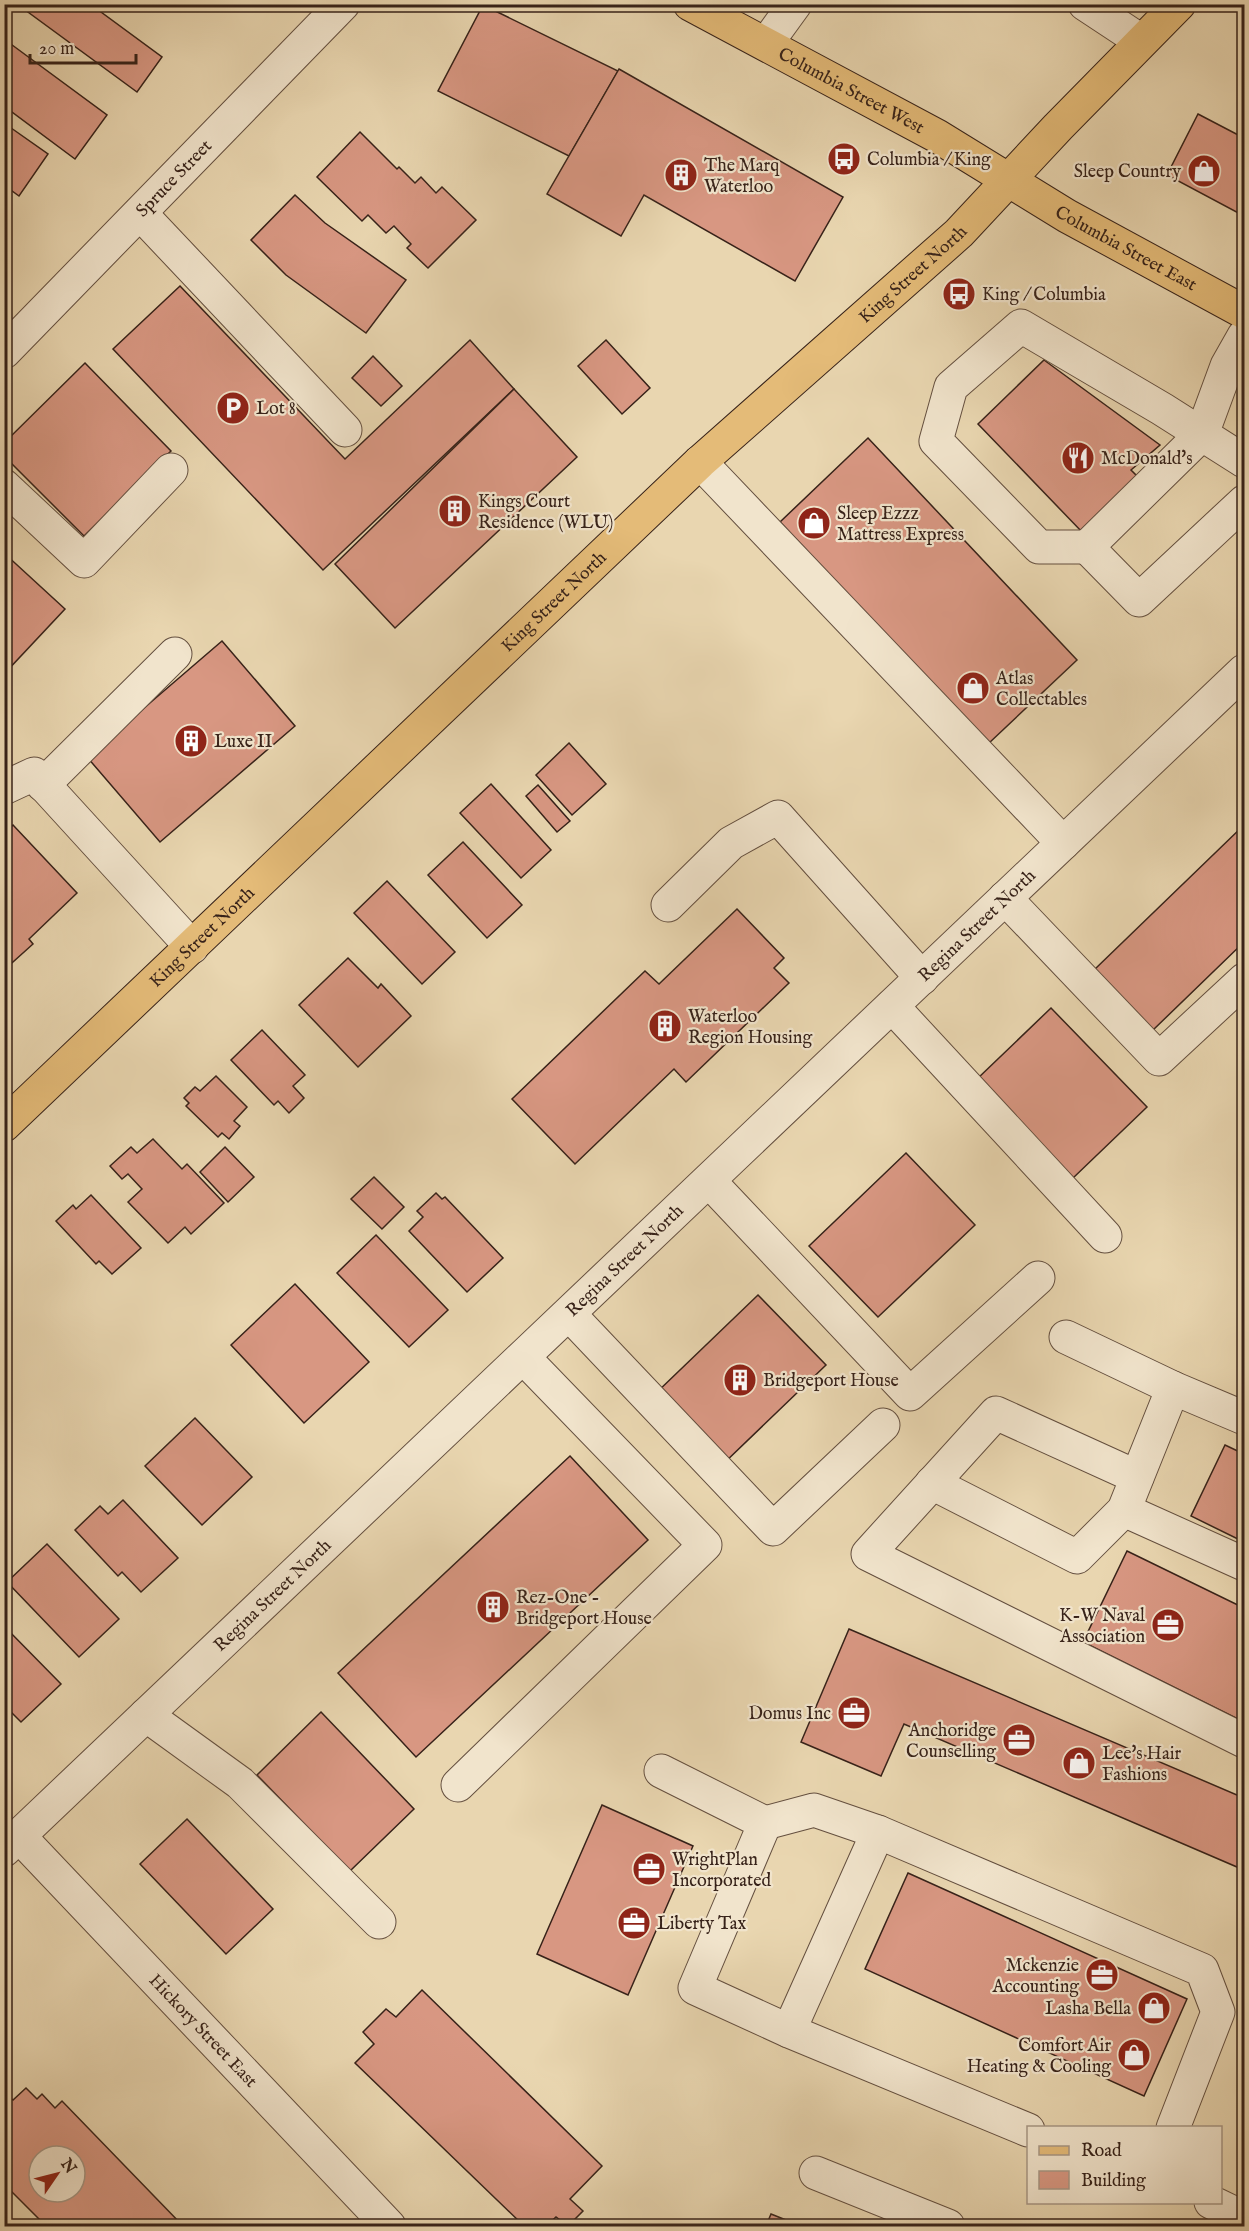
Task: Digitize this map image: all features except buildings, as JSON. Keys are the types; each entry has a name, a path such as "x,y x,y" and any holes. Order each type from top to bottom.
{"main road":[{"name":"Columbia Street West","path":"690,4 937,136 1009,181"},
{"name":"King Street North","path":"4,1125 700,462 959,233 1179,4"},
{"name":"Columbia Street East","path":"1009,181 1067,216 1245,312"}],"street":[{"name":"Spruce Street","path":"4,352 343,4"},
{"path":"766,44 795,4"},
{"path":"1085,4 1141,41"},
{"path":"140,213 345,430"},
{"path":"1245,336 1227,366 1202,434 1087,547 1039,548 936,441 951,387 1021,326 1202,434 1245,461"},
{"path":"700,462 1064,843"},
{"path":"4,486 84,561 171,470"},
{"path":"1087,547 1139,600 1245,502"},
{"path":"43,785 175,654"},
{"name":"Regina Street North","path":"12,1843 1005,898 1242,679"},
{"path":"4,788 34,774 192,947"},
{"path":"668,905 731,843 778,817 922,978"},
{"path":"1005,898 1159,1059 1245,980"},
{"path":"892,1006 1105,1236"},
{"path":"709,1181 910,1394 1038,1278"},
{"path":"569,1314 773,1529 883,1425"},
{"path":"1066,1337 1173,1388 1245,1418"},
{"path":"458,1785 705,1545 523,1357"},
{"path":"932,1483 1077,1557 1124,1510 1173,1388"},
{"path":"1137,1477 996,1413 868,1554 1245,1741"},
{"path":"1124,1510 1245,1564"},
{"path":"146,1715 240,1783 379,1923"},
{"path":"661,1771 765,1823 814,1810 878,1832 1202,1970 1218,2012 1173,2126"},
{"path":"765,1823 695,1988 789,2031 1027,2129"},
{"path":"789,2031 878,1832"},
{"name":"Hickory Street East","path":"12,1843 390,2226"},
{"path":"816,2173 948,2226"},
{"path":"1215,2204 1245,2218"}],"place":[{"name":"Columbia / King","path":"844,159"},
{"name":"Sleep Country","path":"1204,171"},
{"name":"The Marq Waterloo","path":"681,175"},
{"name":"King / Columbia","path":"959,294"},
{"name":"Lot 8","path":"233,408"},
{"name":"McDonald's","path":"1078,458"},
{"name":"Kings Court Residence (WLU)","path":"455,511"},
{"name":"Sleep Ezzz Mattress Express","path":"814,523"},
{"name":"Atlas Collectables","path":"973,688"},
{"name":"Luxe II","path":"191,741"},
{"name":"Waterloo Region Housing","path":"665,1026"},
{"name":"Bridgeport House","path":"740,1380"},
{"name":"Rez-One - Bridgeport House","path":"493,1607"},
{"name":"K-W Naval Association","path":"1168,1625"},
{"name":"Domus Inc","path":"854,1713"},
{"name":"Anchoridge Counselling","path":"1019,1740"},
{"name":"Lee's Hair Fashions","path":"1079,1763"},
{"name":"WrightPlan Incorporated","path":"649,1869"},
{"name":"Liberty Tax","path":"634,1923"},
{"name":"Mckenzie Accounting","path":"1102,1975"},
{"name":"Lasha Bella","path":"1154,2008"},
{"name":"Comfort Air Heating & Cooling","path":"1134,2055"}]}
